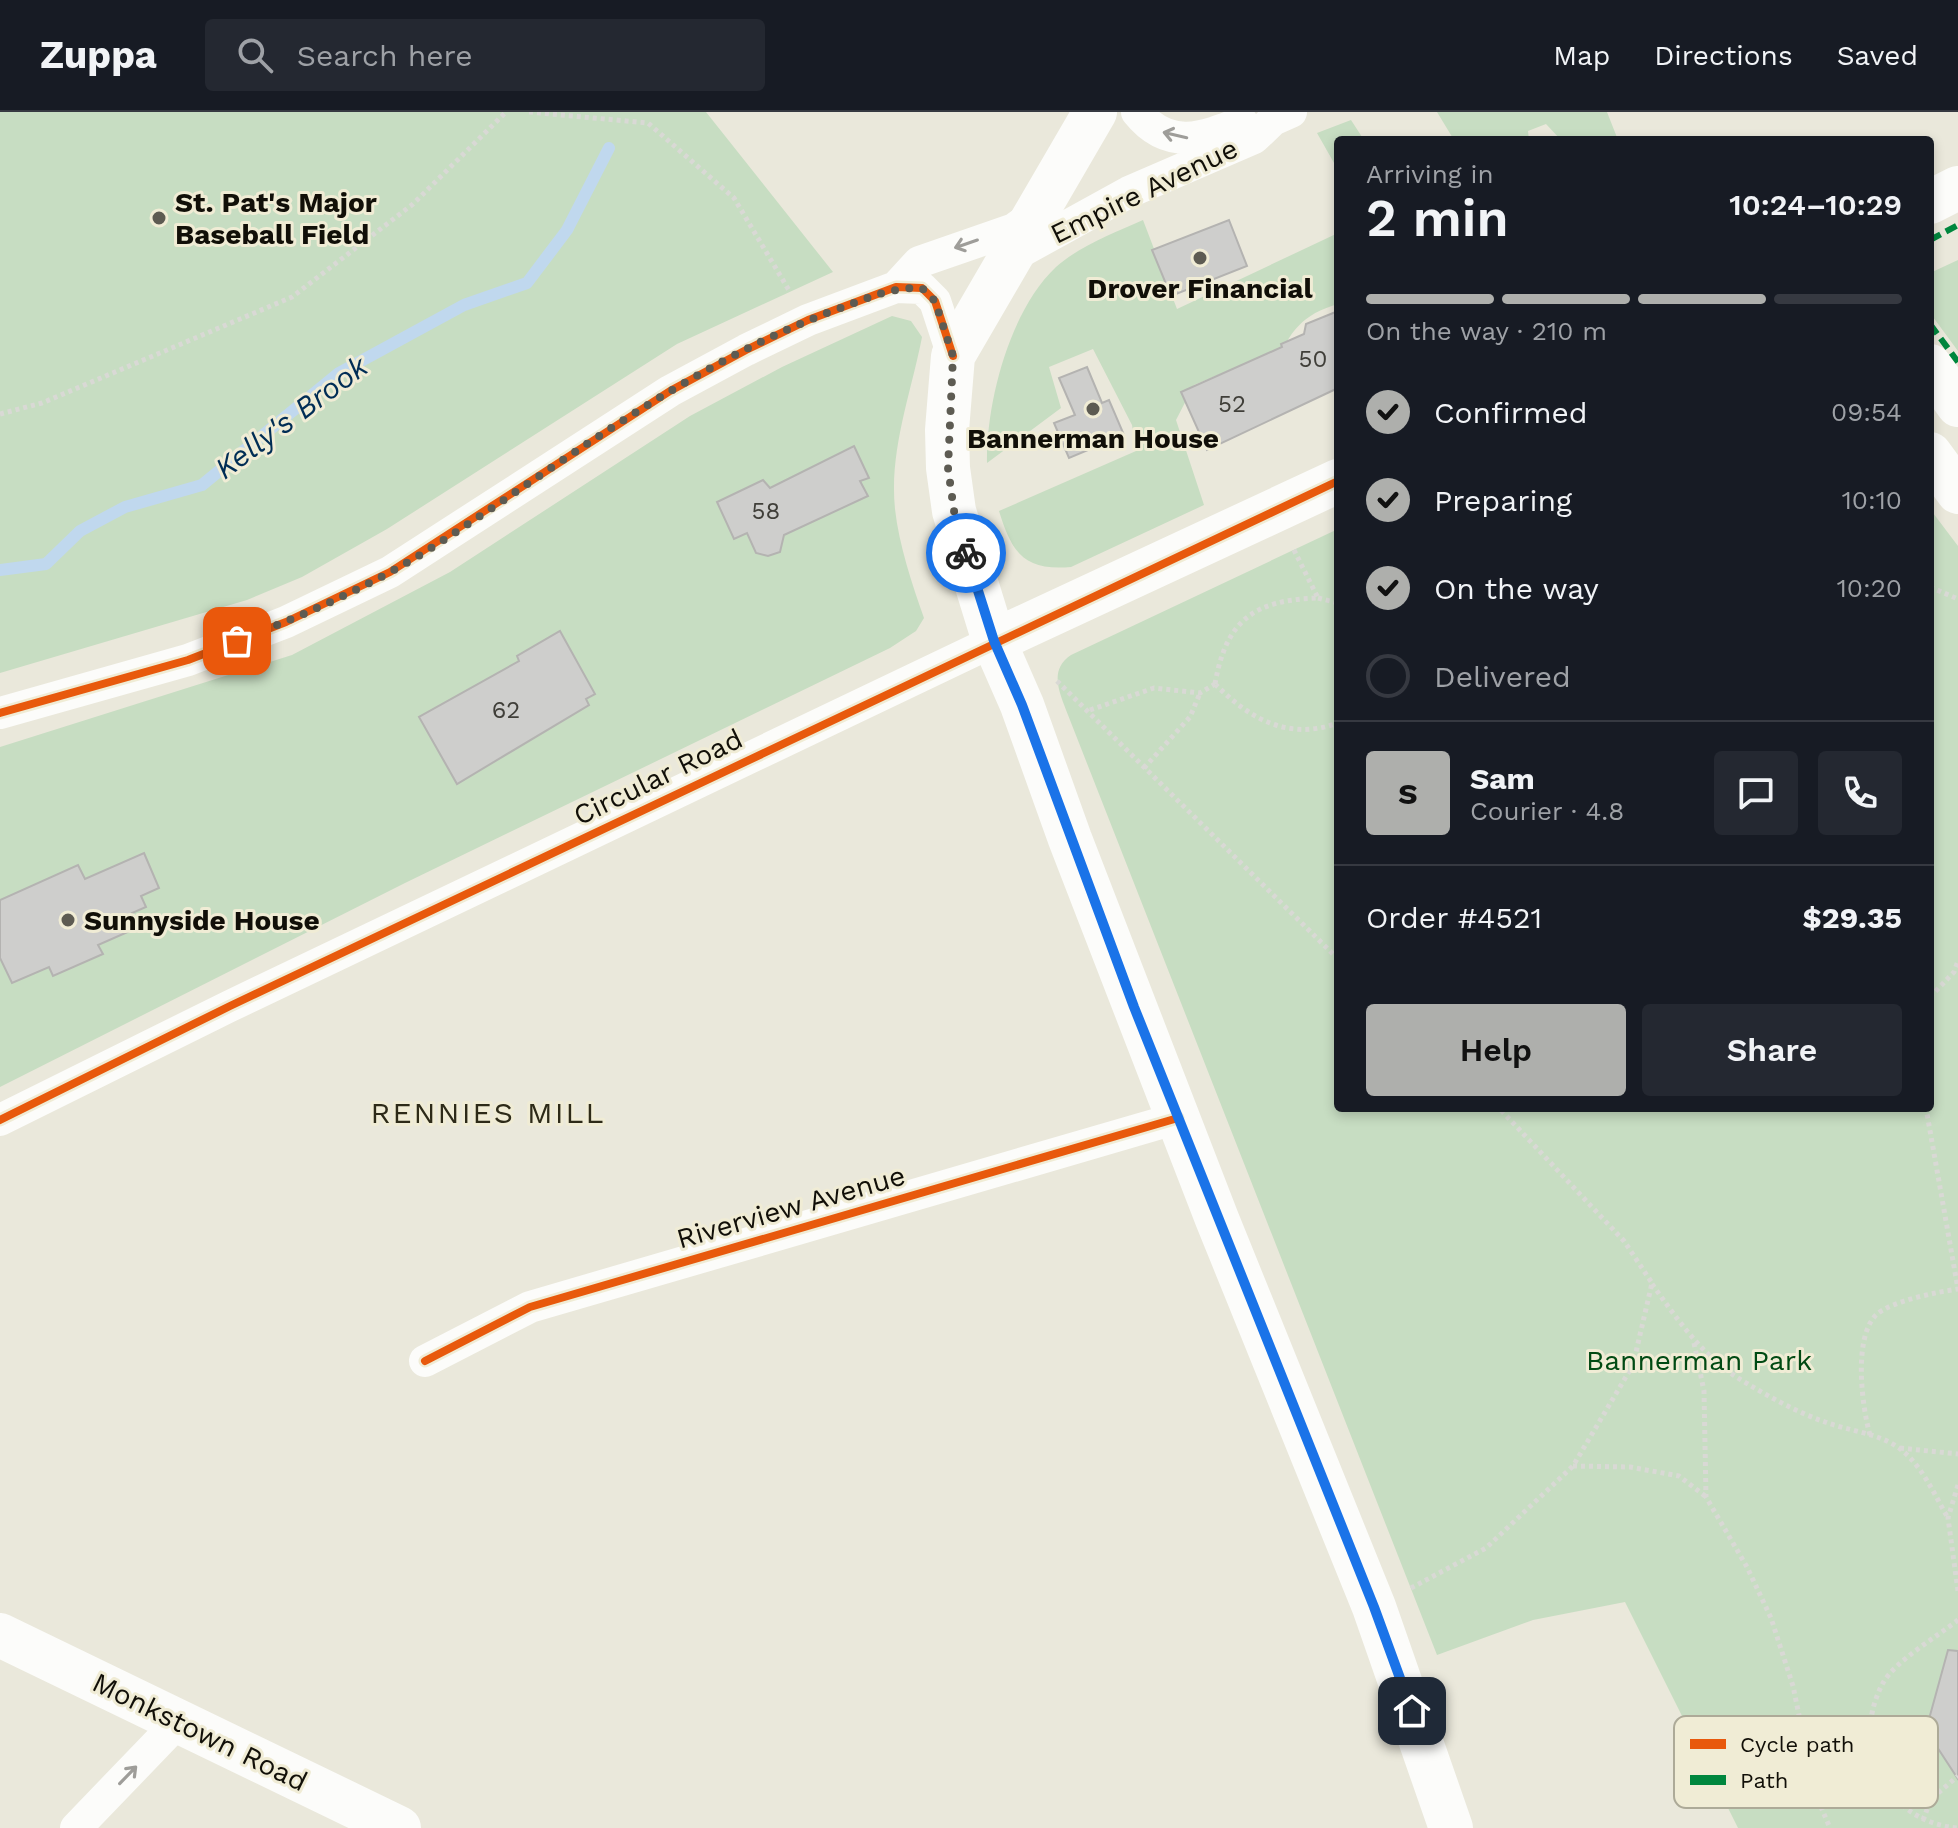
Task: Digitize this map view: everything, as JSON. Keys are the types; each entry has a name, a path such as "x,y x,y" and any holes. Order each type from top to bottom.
{"main road":[{"path":"1095,112 953,356 948,468 954,511 994,641 1022,705 1178,1118 1374,1607 1451,1828"},
{"path":"1934,200 1958,188"},
{"path":"1934,372 1958,405"},
{"path":"1934,459 1958,492"},
{"name":"Circular Road","path":"994,641 1334,483"},
{"name":"Monkstown Road","path":"0,1635 399,1828"}],"street":[{"name":"Empire Avenue","path":"1137,112 1149,127 1183,139 1200,137 1247,120 1282,116"},
{"name":"Empire Avenue","path":"1011,257 1129,192 1254,138 1282,116"},
{"name":"Empire Avenue","path":"0,713 188,660 286,622 341,596 438,543 670,391 808,320 896,287 919,262 1014,229 1036,213"},
{"path":"896,287 922,288 935,301 953,356"},
{"name":"Circular Road","path":"0,1120 272,986 994,641"},
{"name":"Riverview Avenue","path":"425,1361 530,1307 1178,1118"},
{"path":"76,1828 179,1721"}],"path":[{"path":"0,414 42,403 292,297 413,204 506,112"},
{"path":"529,112 648,123 734,198 793,297"},
{"path":"1291,545 1318,598"},
{"path":"1934,589 1958,599"},
{"path":"1144,768 1190,717 1200,693 1215,684 1221,652 1235,628 1276,602 1318,598 1334,602"},
{"path":"1052,678 1062,683 1090,710 1144,768 1334,955"},
{"path":"1215,684 1238,707 1259,720 1297,728 1334,723"},
{"path":"1090,710 1154,688 1200,693"},
{"path":"1934,993 1954,972 1958,961"},
{"path":"1503,1112 1624,1241 1694,1343 1710,1358 1747,1384 1824,1422 1870,1435 1899,1448 1958,1454"},
{"path":"1870,1435 1861,1393 1868,1326 1878,1313 1936,1292 1958,1289 1927,1112"},
{"path":"1403,1593 1486,1548 1573,1466 1633,1365 1652,1283"},
{"path":"1694,1343 1704,1391 1706,1497"},
{"path":"1899,1448 1918,1467 1948,1518 1958,1591"},
{"path":"1573,1466 1630,1467 1679,1476 1706,1497 1747,1567 1771,1618 1799,1716"},
{"path":"1948,1518 1958,1485"},
{"path":"1872,1716 1884,1680 1958,1620"},
{"path":"1938,1793 1958,1776"},
{"path":"1821,1808 1830,1828"},
{"path":"1910,1808 1923,1820 1958,1828"},
{"path":"1923,1820 1928,1808"}],"green space":[{"path":"0,112 706,112 833,272 677,344 387,529 302,577 247,600 0,673"},
{"path":"1437,112 1607,112 1616,136 1557,136 1546,124 1528,131 1529,136 1452,136"},
{"path":"1351,120 1361,136 1334,136 1334,163 1317,133"},
{"path":"1143,220 1177,309 1334,235 1334,305 1315,313 1298,326 1286,343 1277,365 1258,358 1194,385 1176,420 1204,505 1071,567 1042,566 1022,556 1015,548 999,511 1136,451 1132,425 1093,349 1049,367 1061,408 987,463 996,386 1014,332 1040,285 1066,259"},
{"path":"1958,260 1958,351 1934,318 1934,271"},
{"path":"892,316 911,321 922,337 902,422 894,487 900,536 924,618 916,631 890,648 405,883 0,1087 0,747 292,655 450,572 690,416 782,367"},
{"name":"Bannerman Park","path":"1934,514 1958,546 1958,1828 1738,1828 1728,1808 1938,1808 1938,1716 1682,1716 1625,1602 1533,1620 1437,1655 1059,691 1060,668 1071,655 1334,531 1334,1112 1934,1112"}],"building":[{"name":"Drover Financial","path":"1229,220 1247,266 1171,296 1152,250"},
{"path":"1334,313 1334,390 1207,450 1181,392 1282,347 1281,344 1304,334 1306,324"},
{"name":"Bannerman House","path":"1087,367 1102,403 1109,400 1124,435 1069,458 1054,423 1075,415 1059,378"},
{"path":"854,446 869,478 860,481 868,496 784,535 780,552 768,556 756,553 747,533 734,539 717,502 763,480 770,488"},
{"path":"560,631 595,694 586,699 589,705 457,784 419,717 519,661 517,656"},
{"name":"Sunnyside House","path":"144,853 159,888 141,896 146,907 132,913 139,927 98,945 103,954 53,976 49,967 12,983 0,958 0,900 78,865 85,879"},
{"path":"1948,1650 1958,1651 1958,1779 1938,1748 1938,1716 1930,1716"}],"waterway":[{"name":"Kelly's Brook","path":"0,570 46,564 80,531 125,507 202,485 339,373 464,305 527,283 567,230 609,148"}],"marked path":[{"path":"1934,238 1958,225"},
{"path":"1934,329 1958,362"}],"cycle path":[{"path":"0,713 188,660 286,622 390,572 670,391 808,320 896,287 922,288 935,301 953,356"},
{"path":"0,1120 230,1006 1334,483"},
{"path":"425,1361 530,1307 1178,1118"}],"way so far":[{"path":"237,641 286,622 390,572 670,391 720,363 808,320 896,287 922,288 935,301 953,356 947,430 948,468 954,511 966,553"}],"place":[{"name":"St. Pat's Major Baseball Field","path":"159,218"},
{"name":"Drover Financial","path":"1200,258"},
{"name":"Bannerman House","path":"1093,409"},
{"name":"Sunnyside House","path":"68,920"}],"district":[{"name":"RENNIES MILL","path":"488,1112"}],"route":[{"path":"966,553 994,641 1022,705 1134,1007 1374,1607 1412,1711"}]}
